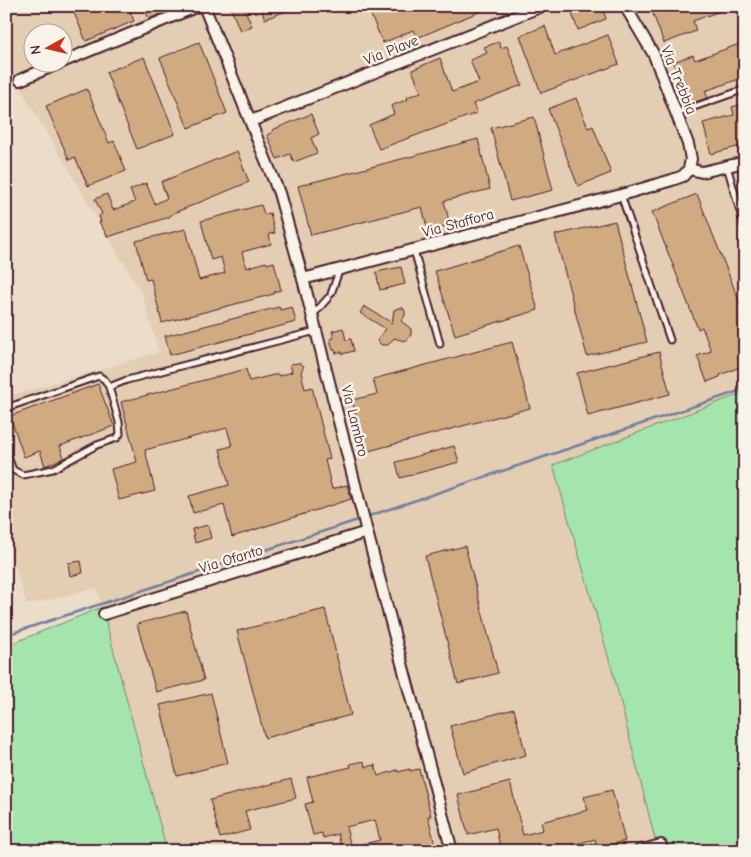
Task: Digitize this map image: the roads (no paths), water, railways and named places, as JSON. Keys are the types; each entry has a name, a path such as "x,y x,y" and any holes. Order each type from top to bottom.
{"street":[{"path":"72,58 198,6"},
{"name":"Via Lambro","path":"204,6 279,193 452,851"},
{"name":"Via Piave","path":"251,121 542,6"},
{"name":"Via Trebbia","path":"625,6 654,55 677,113 688,144 691,159 689,169"},
{"path":"20,80 39,72"},
{"path":"689,169 702,172 745,162"},
{"name":"Via Staffora","path":"303,279 621,195 683,176 689,169"},
{"name":"Via Ofanto","path":"104,614 367,530"},
{"path":"639,851 661,845"}],"lane":[{"path":"677,113 745,89"},
{"path":"727,166 745,229"},
{"path":"621,195 670,340"},
{"path":"414,250 440,344"},
{"path":"312,316 329,296 339,269"},
{"path":"109,387 127,380 316,331"},
{"path":"6,408 99,376 105,380 109,387 119,422 120,434 117,438 97,445 53,469 23,475 13,470 6,452"}],"waterway":[{"path":"366,517 745,389"},
{"path":"6,635 361,519"}]}
